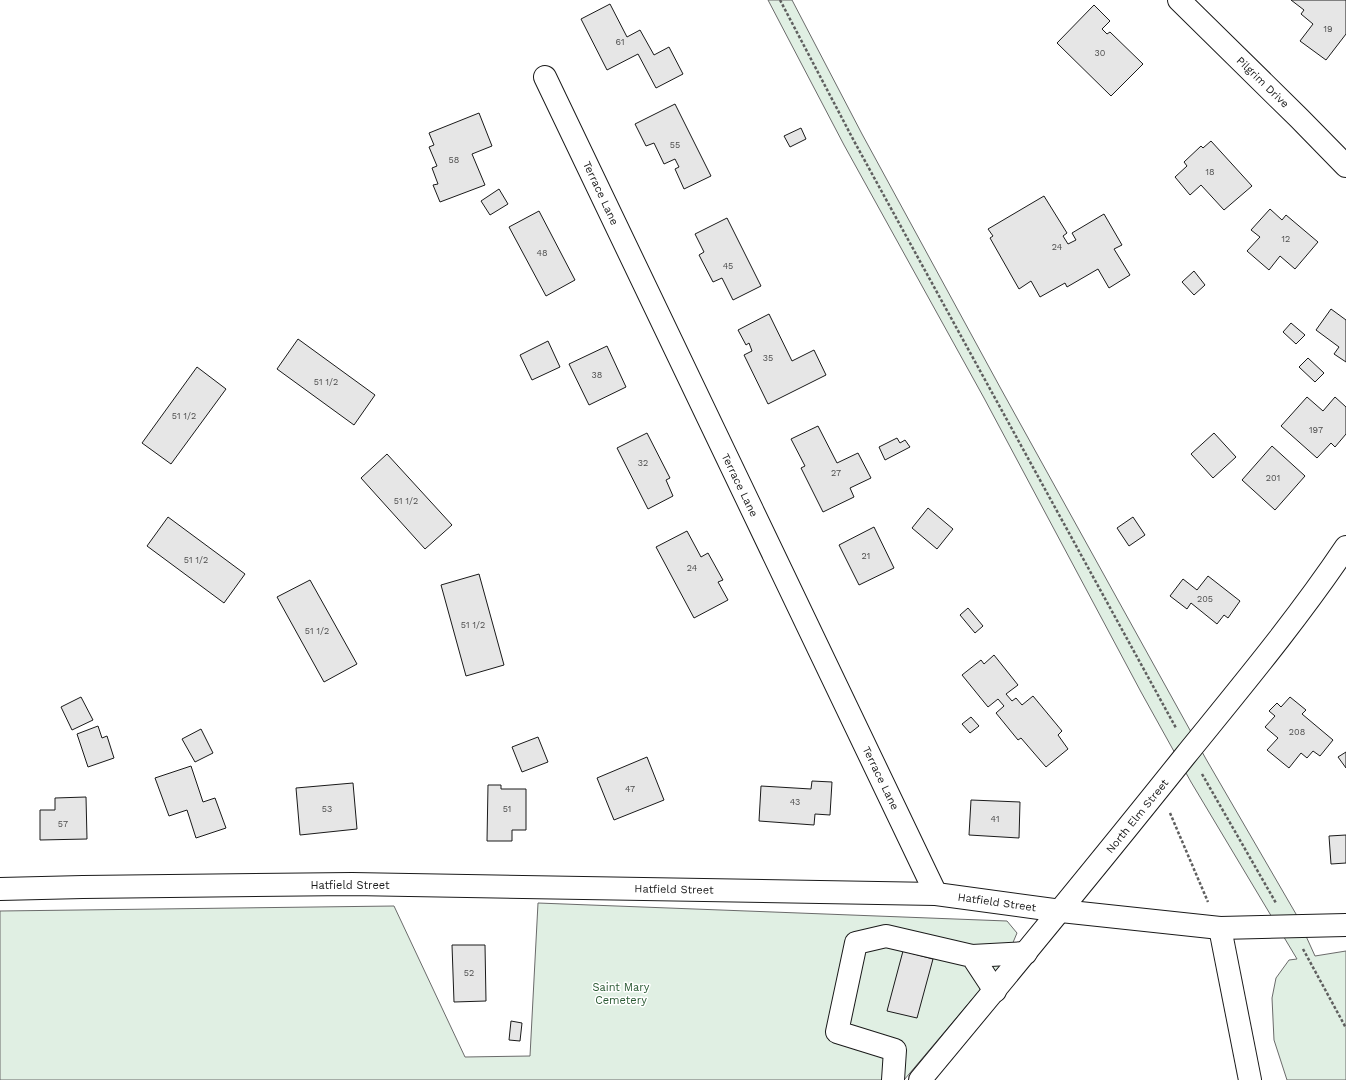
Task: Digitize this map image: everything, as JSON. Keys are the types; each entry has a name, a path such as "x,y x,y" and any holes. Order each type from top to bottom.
{"street":[{"name":"Pilgrim Drive","path":"1179,0 1300,118 1346,166"},
{"name":"Terrace Lane","path":"545,77 936,894"},
{"name":"North Elm Street","path":"920,1080 1061,911 1159,789 1284,632 1346,547"},
{"name":"Hatfield Street","path":"0,888 352,884 936,894 1061,911 1220,928 1346,925"},
{"path":"1220,928 1250,1080"},
{"path":"893,1080 895,1050 837,1032 856,943 886,936 972,956 1026,953"},
{"path":"972,956 995,991"}],"path":[{"path":"780,0 858,148 1178,731"},
{"path":"1200,770 1280,909"},
{"path":"1159,789 1220,928"},
{"path":"1302,948 1346,1028"}],"green space":[{"path":"768,0 792,0 862,134 1001,389 1206,759 1296,914 1315,956 1346,951 1346,1080 1287,1080 1274,1040 1272,998 1276,978 1289,960 1297,959 1191,782 1141,692 984,398 844,145"},
{"name":"Saint Mary Cemetery","path":"538,903 1007,921 1017,933 1006,959 904,1080 0,1080 0,911 394,906 465,1057 530,1056"}],"building":[{"path":"1291,0 1346,0 1346,34 1326,60 1300,41 1313,24 1301,14 1304,10"},
{"path":"610,4 627,37 640,30 654,55 669,47 683,74 656,88 638,54 607,70 581,19"},
{"path":"1094,5 1110,21 1102,29 1107,34 1110,32 1143,64 1111,96 1057,43"},
{"path":"675,104 711,176 684,189 675,169 679,167 675,159 664,164 654,143 646,146 635,124"},
{"path":"479,113 492,146 472,154 485,185 440,202 433,185 438,184 432,168 437,166 429,147 434,145 429,133"},
{"path":"801,128 806,139 790,147 784,136"},
{"path":"1211,141 1252,186 1224,210 1201,185 1190,195 1175,177 1187,166 1184,162 1201,146 1203,148"},
{"path":"499,189 508,204 490,215 481,201"},
{"path":"1044,196 1067,233 1063,236 1068,244 1076,240 1072,233 1104,214 1122,245 1114,249 1130,275 1109,288 1098,269 1067,287 1065,283 1040,297 1031,281 1019,289 990,238 993,236 988,229"},
{"path":"1270,209 1282,220 1286,215 1318,242 1295,269 1280,256 1269,270 1247,251 1260,237 1251,230"},
{"path":"539,211 575,280 546,296 509,227"},
{"path":"727,218 761,286 733,300 722,278 713,282 699,255 704,252 695,234"},
{"path":"1194,271 1205,285 1194,295 1182,282"},
{"path":"1331,309 1346,320 1346,362 1334,354 1339,347 1316,330"},
{"path":"769,314 792,361 814,350 826,375 768,404 744,355 752,351 749,343 746,345 738,330"},
{"path":"1291,323 1305,335 1296,344 1283,332"},
{"path":"298,339 375,395 354,425 277,369"},
{"path":"548,341 560,367 532,380 520,355"},
{"path":"607,346 626,387 589,405 569,364"},
{"path":"1308,358 1324,373 1315,382 1299,367"},
{"path":"197,367 226,389 171,464 142,443"},
{"path":"1307,397 1323,411 1335,397 1346,407 1346,434 1335,447 1331,443 1317,458 1281,426"},
{"path":"818,426 837,463 858,453 871,478 850,488 854,497 823,512 801,468 805,466 791,439"},
{"path":"647,433 670,478 666,480 673,496 648,509 617,448"},
{"path":"1214,433 1236,457 1213,478 1191,454"},
{"path":"897,438 900,443 905,440 910,447 885,460 879,447"},
{"path":"1272,446 1305,476 1275,510 1242,480"},
{"path":"387,454 452,525 425,549 361,478"},
{"path":"928,508 953,529 937,549 912,528"},
{"path":"168,517 245,574 224,603 147,546"},
{"path":"1133,517 1145,535 1129,546 1117,528"},
{"path":"874,527 894,568 859,585 839,545"},
{"path":"687,531 701,557 708,553 723,580 718,582 728,600 694,618 656,547"},
{"path":"479,574 504,665 466,676 441,585"},
{"path":"1208,576 1240,601 1228,618 1224,615 1217,624 1191,603 1187,609 1170,596 1183,579 1197,590"},
{"path":"310,580 357,664 324,682 277,597"},
{"path":"968,608 983,626 975,633 960,615"},
{"path":"994,655 1018,685 1006,694 1012,701 1016,698 1022,705 1033,696 1062,731 1058,735 1068,749 1046,767 1021,738 1018,740 996,713 1004,706 998,699 988,707 962,675 981,660 984,664"},
{"path":"81,697 93,720 72,730 61,707"},
{"path":"1290,697 1306,710 1302,714 1333,740 1320,756 1313,751 1307,758 1301,753 1289,768 1267,750 1278,738 1265,727 1275,716 1269,711 1277,703 1281,707"},
{"path":"971,717 979,726 970,733 962,724"},
{"path":"98,726 102,738 107,736 114,758 88,767 77,734"},
{"path":"201,729 213,753 195,762 182,739"},
{"path":"538,737 548,762 522,772 512,747"},
{"path":"1346,752 1346,768 1338,757"},
{"path":"647,757 664,800 614,820 597,778"},
{"path":"191,766 203,802 215,798 226,828 196,838 187,810 169,816 155,778"},
{"path":"812,781 832,782 830,815 815,814 814,825 759,821 761,786 811,789"},
{"path":"353,783 357,829 300,835 296,788"},
{"path":"488,785 501,785 501,789 526,789 526,830 512,830 512,841 487,841"},
{"path":"86,797 87,839 40,840 40,810 55,810 55,798"},
{"path":"971,800 1020,802 1019,838 969,835"},
{"path":"1346,835 1346,863 1331,864 1329,836"},
{"path":"452,945 485,945 486,1001 454,1002"},
{"path":"903,951 933,959 917,1018 887,1011"},
{"path":"511,1021 522,1023 520,1041 509,1040"}]}
